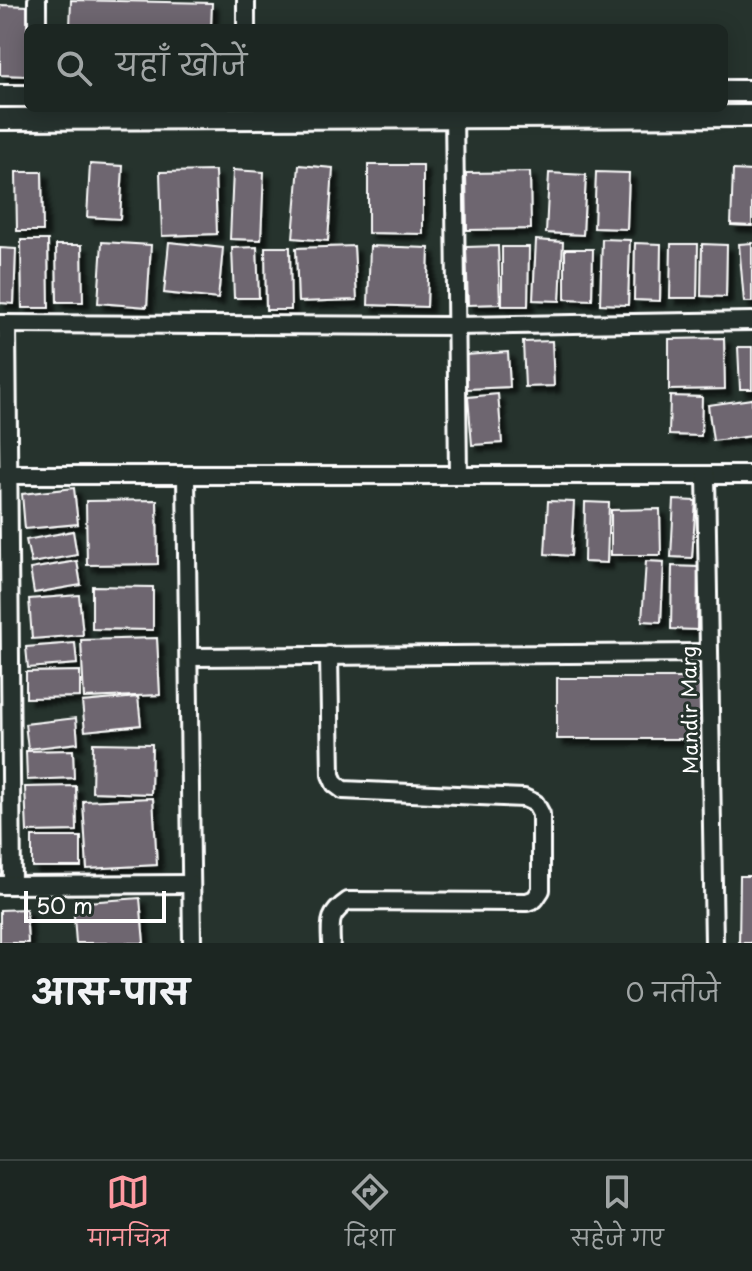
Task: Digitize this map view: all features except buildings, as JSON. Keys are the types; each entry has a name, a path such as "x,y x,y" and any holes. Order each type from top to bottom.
{"street":[{"path":"37,0 37,24"},
{"path":"246,0 246,24"},
{"path":"728,91 752,91"},
{"path":"0,96 24,96"},
{"path":"454,112 458,475"},
{"path":"0,119 454,112 752,116"},
{"path":"191,884 6,885 3,324 455,326 752,321"},
{"path":"4,475 752,475"},
{"name":"Mandir Marg","path":"706,475 714,943"},
{"path":"186,476 192,943"},
{"path":"189,657 709,653"},
{"path":"329,655 331,775 335,784 343,790 524,798 535,803 541,814 541,890 535,899 527,902 348,901 336,909 330,922 331,943"}]}
